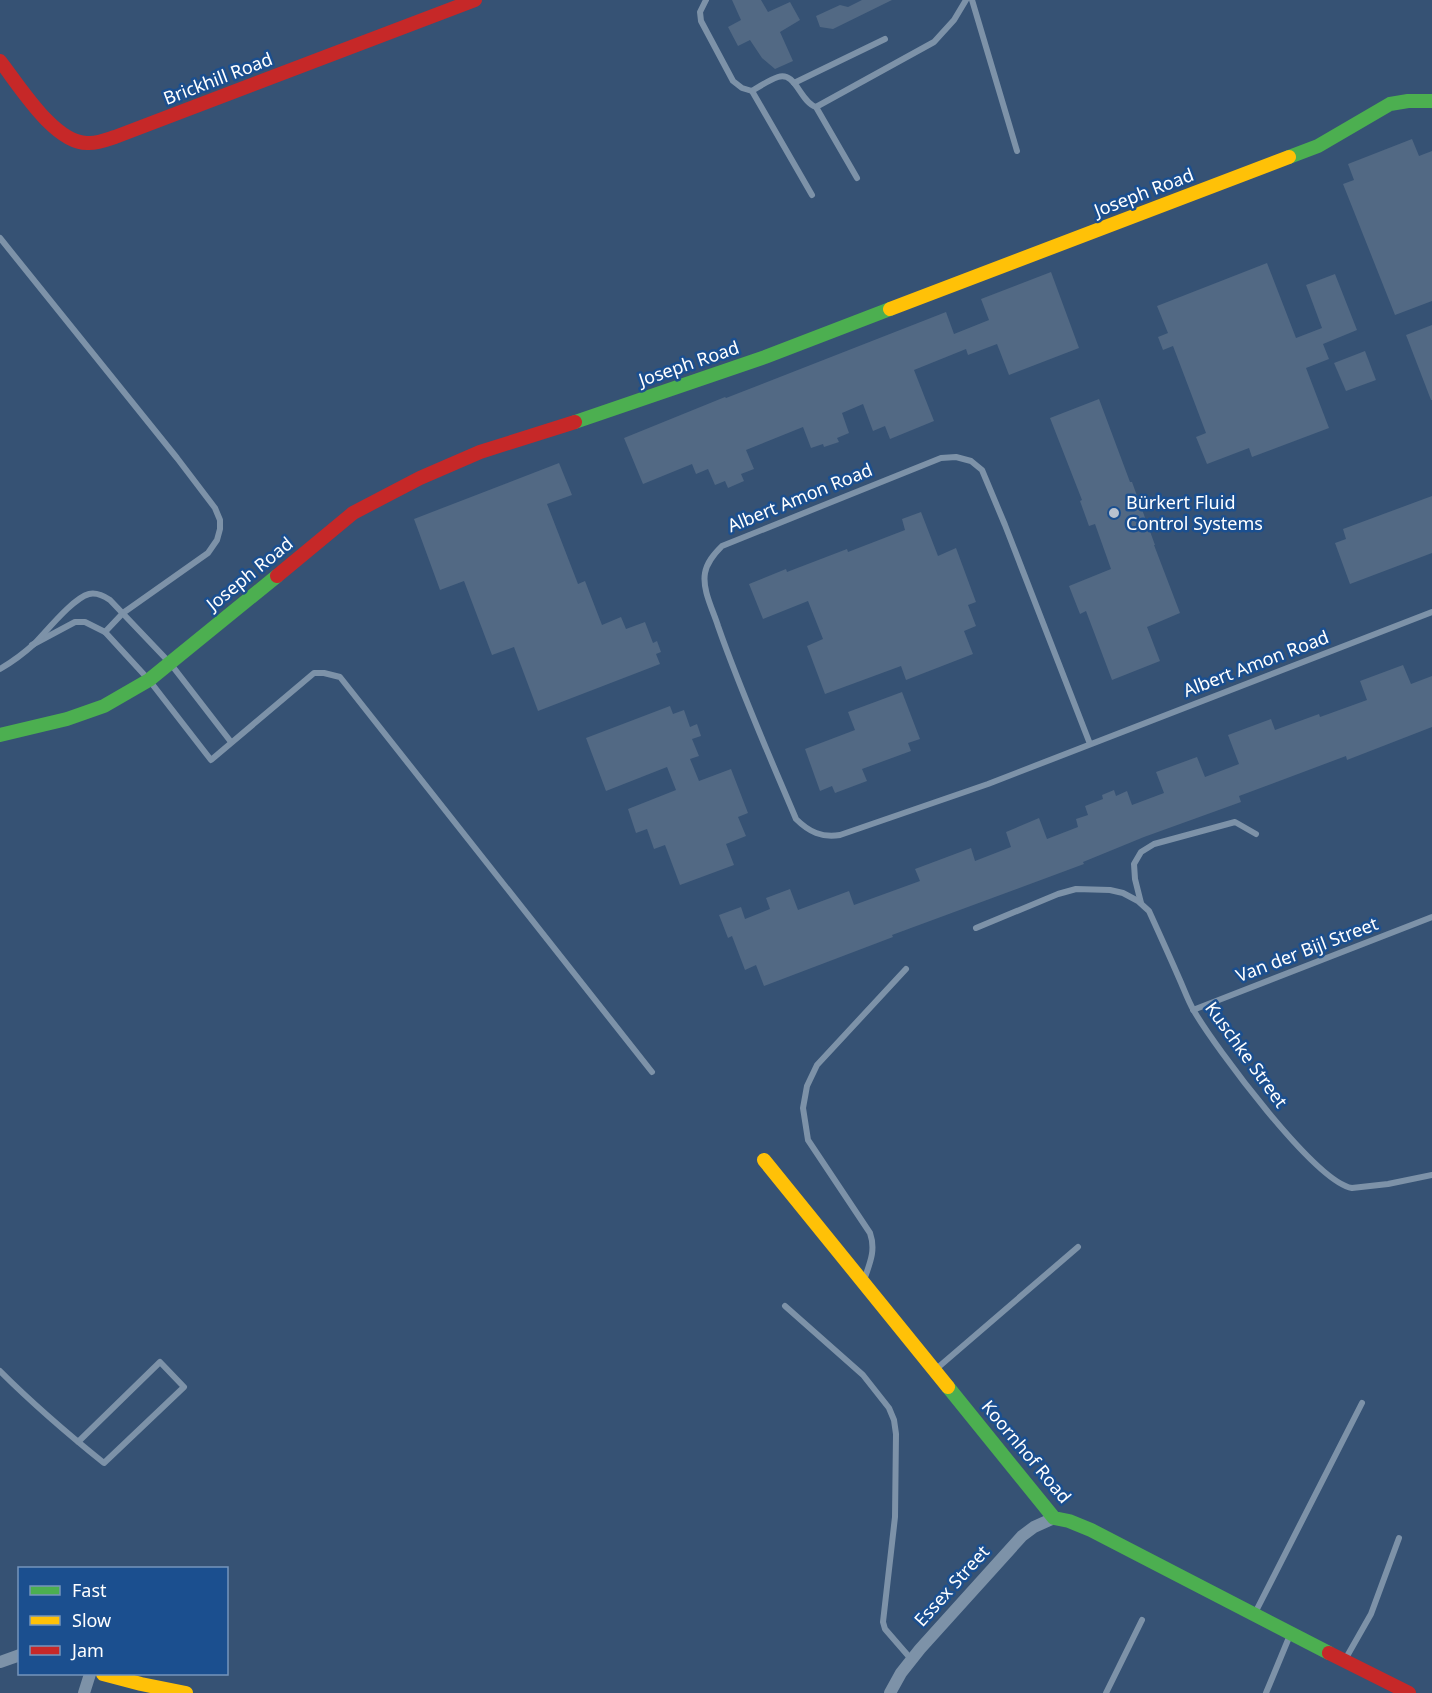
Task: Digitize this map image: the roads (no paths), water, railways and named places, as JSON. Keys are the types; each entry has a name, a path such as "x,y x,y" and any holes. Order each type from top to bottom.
{"street":[{"name":"Brickhill Road","path":"0,61 51,126 73,140 85,144 95,143 475,0"},
{"name":"Joseph Road","path":"0,735 67,719 104,706 149,680 353,513 420,478 480,452 622,407 765,357 1318,146 1390,104 1432,101"},
{"name":"Koornhof Road","path":"764,1160 1054,1518 1091,1530 1409,1693"},
{"name":"Essex Street","path":"890,1693 912,1660 1022,1536 1034,1527 1054,1518"},
{"path":"0,1662 18,1656"},
{"path":"84,1693 90,1675"},
{"path":"107,1675 186,1693"},
{"path":"141,1684 154,1693"}],"lane":[{"path":"706,0 700,12 701,21 733,81 742,88 752,91 812,195"},
{"path":"816,107 934,42 954,20 966,0"},
{"path":"972,0 1017,151"},
{"path":"794,83 885,39"},
{"path":"752,91 779,77 791,78 810,105 816,107 857,178"},
{"path":"0,238 177,459 215,508 220,520 217,540 208,553 123,614 105,632"},
{"name":"Albert Amon Road","path":"1090,744 982,470 971,461 956,457 941,459 722,546 711,557 705,573 706,591 759,733 796,819 805,828 828,837 840,835 988,784 1432,612"},
{"path":"0,669 32,645 73,604 90,594 100,594 110,600 170,663 231,742"},
{"path":"32,645 75,622 85,622 105,632 149,680 211,760 314,673 340,677 652,1072"},
{"path":"1141,904 1134,864 1142,852 1154,844 1235,822 1256,834"},
{"path":"976,928 1058,894 1076,889 1110,890 1123,893 1141,904"},
{"name":"Kuschke Street","path":"1141,904 1149,911 1193,1010 1252,1094 1320,1166 1347,1187 1352,1188 1388,1184 1432,1175"},
{"name":"Van der Bijl Street","path":"1193,1010 1432,916"},
{"path":"864,1282 873,1254 873,1241 870,1233 808,1140 803,1108 807,1086 817,1065 906,969"},
{"path":"934,1370 1078,1247"},
{"path":"785,1306 863,1375 889,1408 894,1420 896,1434 895,1517 883,1622 885,1629 912,1660"},
{"path":"0,1371 28,1399 78,1442 104,1464 184,1387 160,1362 78,1442"},
{"path":"1254,1615 1362,1403"},
{"path":"1344,1661 1371,1614 1399,1538"},
{"path":"1106,1693 1142,1620"},
{"path":"1266,1693 1290,1634"}],"place":[{"name":"Bürkert Fluid Control Systems","path":"1114,513"}]}
